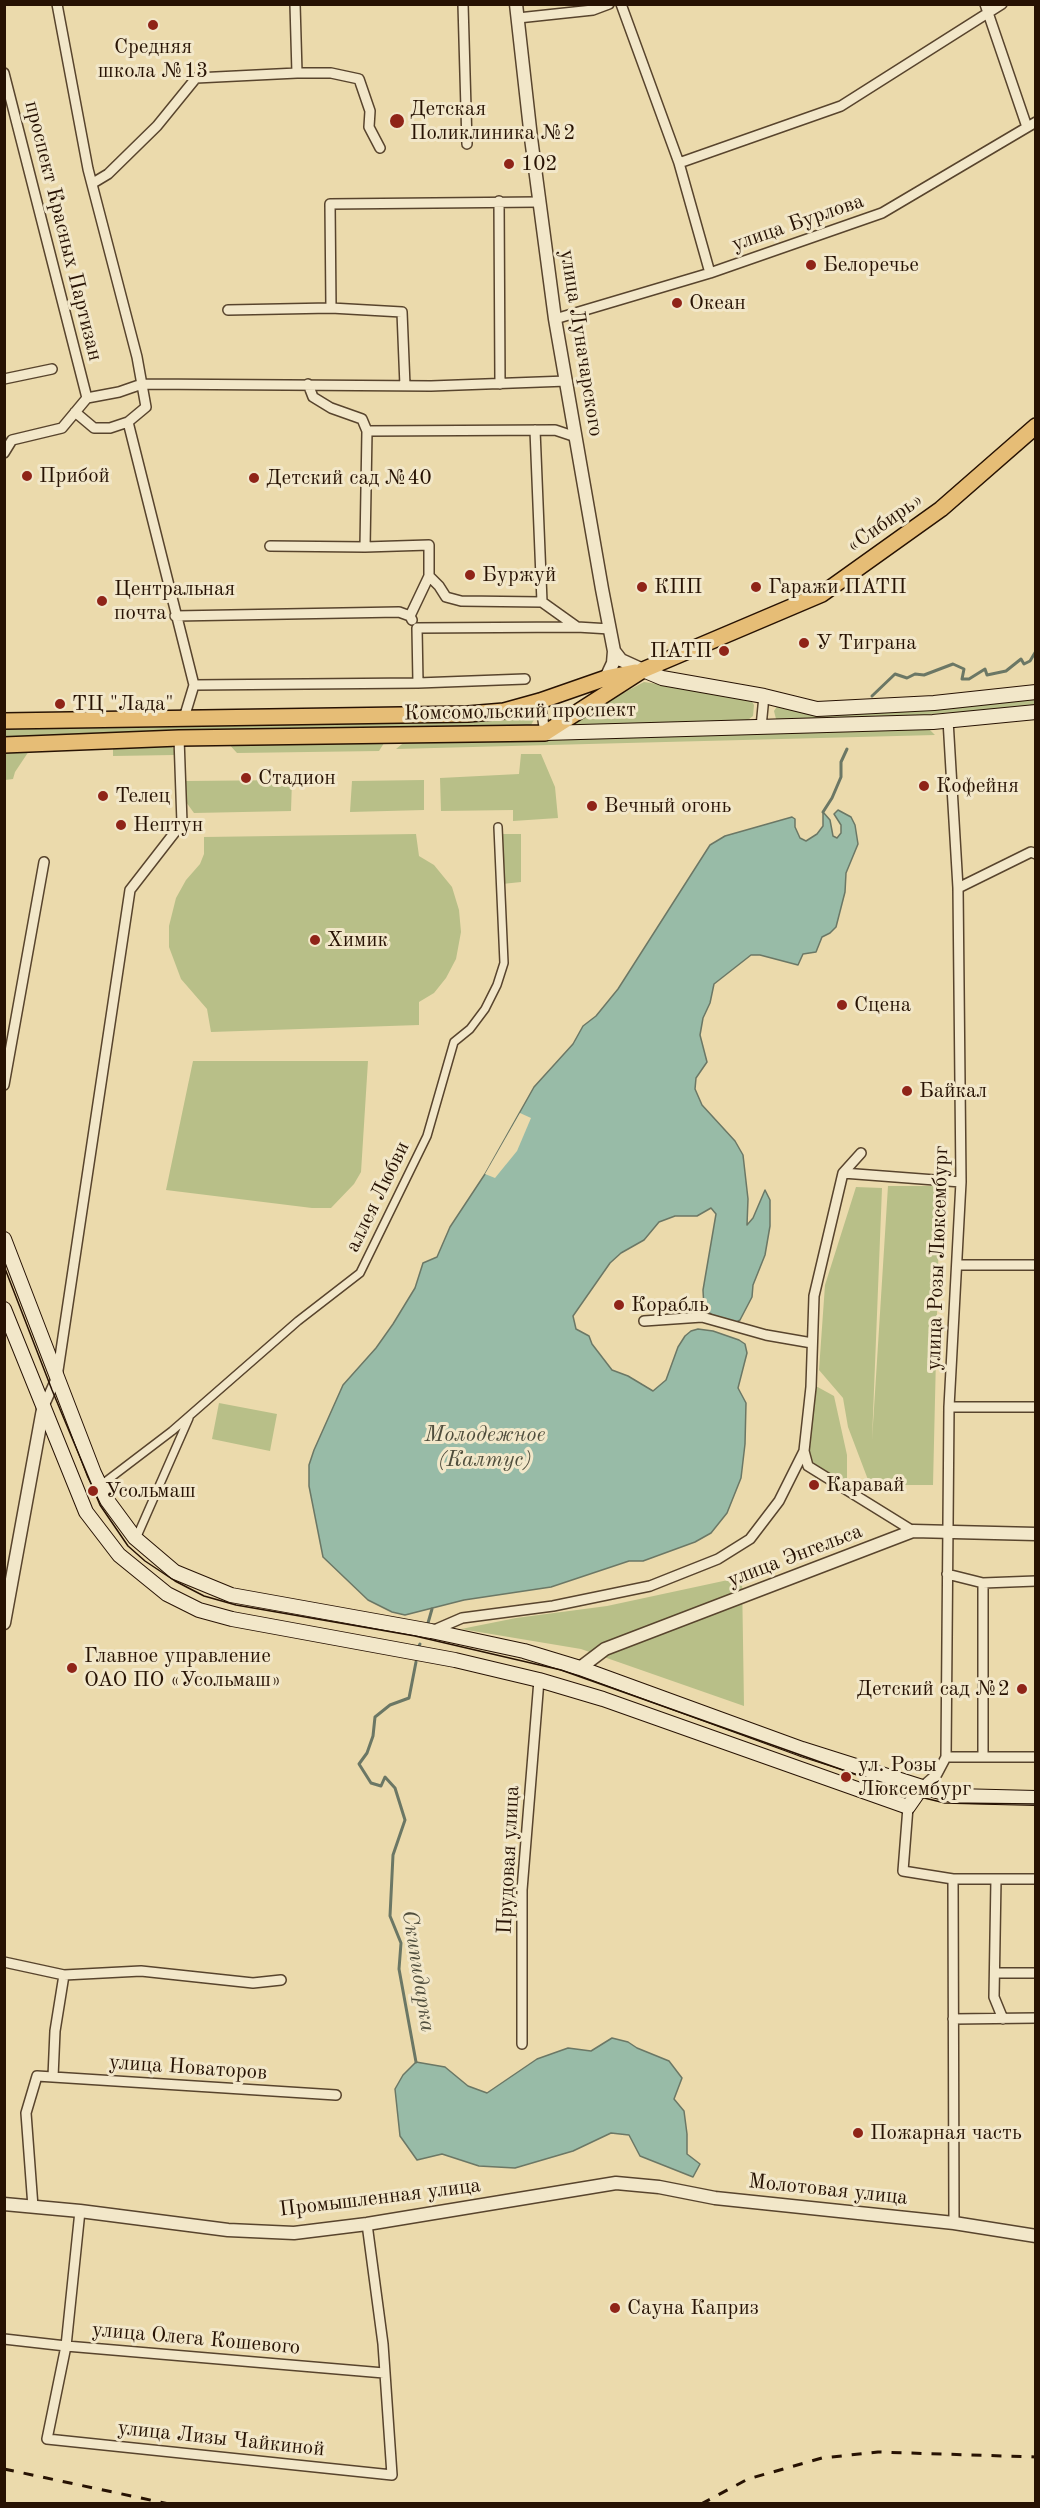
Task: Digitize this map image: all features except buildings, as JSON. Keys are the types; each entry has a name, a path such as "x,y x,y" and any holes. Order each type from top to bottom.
{"main road":[{"name":"«Сибирь»","path":"545,733 643,670 822,594 941,509 1035,426"},
{"name":"«Сибирь»","path":"540,701 606,678 643,670"},
{"name":"Комсомольский проспект","path":"643,670 662,678 764,696 817,709 934,703 1035,692"},
{"name":"Комсомольский проспект","path":"4,722 468,714 504,711 540,701"},
{"name":"Комсомольский проспект","path":"4,745 179,738 545,733 761,727 948,720 1035,712"},
{"path":"4,1239 94,1473 107,1500 135,1538 175,1572 231,1595 431,1631 524,1651 579,1668 802,1749 955,1796 1035,1798"},
{"path":"4,1309 86,1512 119,1555 167,1593 199,1610 232,1619 455,1660 540,1680 603,1699 908,1807 922,1787"}],"street":[{"path":"57,4 88,169 146,407 128,422 110,428 94,428 75,412"},
{"path":"294,4 297,74"},
{"path":"463,4 467,144"},
{"name":"улица Луначарского","path":"516,4 555,319 614,651"},
{"path":"518,18 593,10 609,4"},
{"path":"621,4 680,163 710,273"},
{"path":"680,163 841,106 986,8 1002,4"},
{"path":"986,8 1031,125"},
{"name":"проспект Красных Партизан","path":"4,73 87,398"},
{"path":"93,183 108,174 157,126 196,78 331,73 359,79 370,111 369,127 380,148"},
{"name":"улица Бурлова","path":"555,319 710,273 882,213 1031,125"},
{"path":"499,201 500,384"},
{"path":"331,308 330,204 539,202"},
{"path":"228,310 331,308 402,312 405,386"},
{"path":"4,380 52,369"},
{"path":"4,453 12,440 62,428 87,398 119,392 142,384 405,386 567,381"},
{"path":"308,384 313,397 331,408 362,419 368,431 365,547"},
{"path":"128,422 194,686 184,718"},
{"path":"535,430 542,602"},
{"path":"368,431 555,430 576,437"},
{"path":"270,546 429,545 429,576 410,616"},
{"path":"429,576 446,597 461,601 542,602 578,627"},
{"path":"175,616 399,612 410,616 417,628 418,683"},
{"path":"417,628 578,627 610,629"},
{"path":"614,651 621,660 643,670"},
{"path":"606,678 613,663 614,651"},
{"path":"194,686 525,679"},
{"path":"761,727 764,696"},
{"path":"540,701 545,733"},
{"name":"улица Розы Люксембург","path":"946,1758 950,1407 961,1182 958,888 948,720"},
{"path":"4,1623 43,1409 57,1377 130,890 182,823 179,738"},
{"name":"аллея Любви","path":"105,1482 190,1416 298,1320 360,1273 427,1136 454,1042 470,1029 485,1009 504,963 498,827"},
{"path":"958,888 1031,852 1035,854"},
{"path":"4,1085 44,862"},
{"path":"431,1631 462,1618 553,1606 650,1586 718,1559 750,1539 779,1501 804,1451 809,1423 814,1296 843,1173 861,1153"},
{"path":"843,1173 961,1182"},
{"path":"958,1265 1035,1265"},
{"path":"644,1321 702,1317 766,1335 812,1343"},
{"path":"950,1407 1035,1407"},
{"path":"138,1534 190,1416"},
{"path":"804,1451 808,1466 914,1531"},
{"name":"улица Энгельса","path":"579,1668 605,1649 914,1531 1035,1534"},
{"path":"947,1574 983,1583 1035,1581"},
{"path":"983,1583 983,1757"},
{"name":"Прудовая улица","path":"522,2043 522,1890 540,1680"},
{"path":"922,1787 937,1774 946,1758 1035,1758"},
{"path":"908,1807 903,1871 953,1879 1035,1879"},
{"path":"953,1879 954,2223"},
{"path":"996,1879 994,1997 1003,2019"},
{"path":"4,1962 64,1975 141,1971 253,1983 282,1980"},
{"path":"994,1973 1035,1973"},
{"path":"53,2077 54,2031 64,1975"},
{"path":"953,2019 1035,2018"},
{"name":"улица Новаторов","path":"33,2207 26,2113 38,2076 336,2095"},
{"name":"Молотовая улица","path":"616,2182 659,2187 716,2198 954,2223 1035,2236"},
{"name":"Промышленная улица","path":"4,2205 80,2211 228,2230 294,2233 367,2224 616,2182"},
{"path":"66,2346 80,2211"},
{"path":"367,2224 383,2344 384,2373"},
{"name":"улица Олега Кошевого","path":"4,2339 384,2373"},
{"name":"улица Лизы Чайкиной","path":"66,2346 47,2439 392,2475 384,2373"}],"green space":[{"path":"644,682 749,697 754,705 753,716 744,723 569,725 570,721"},
{"path":"1036,698 1035,706 866,719 780,722 776,719 774,711 778,705"},
{"path":"529,711 535,718 531,725 518,727 39,735 5,739 4,726"},
{"path":"928,728 935,735 396,749 407,740"},
{"path":"386,740 379,751 237,753 227,742"},
{"path":"35,742 15,772 13,779 5,780 5,745"},
{"path":"168,743 174,749 174,755 113,756 113,744"},
{"path":"521,754 541,754 555,787 558,818 513,821 513,810 441,811 440,778 519,774"},
{"path":"292,780 291,811 194,813 186,802 186,781"},
{"path":"424,780 424,810 350,812 352,781"},
{"name":"Химик","path":"416,834 419,856 434,865 452,887 459,910 461,932 456,959 446,978 434,993 419,1002 419,1025 211,1032 207,1009 181,979 169,947 169,926 176,898 186,880 200,864 204,854 204,837"},
{"path":"501,834 521,834 521,882 502,884"},
{"path":"193,1061 368,1061 361,1172 354,1184 331,1208 312,1208 166,1190"},
{"path":"888,1186 940,1186 933,1485 870,1485 848,1427 843,1398 819,1370 825,1285 856,1187 882,1188 872,1440"},
{"path":"814,1385 834,1396 847,1455 847,1485 815,1465 804,1449"},
{"path":"219,1403 277,1414 270,1451 212,1439"},
{"path":"742,1577 744,1706 581,1649 461,1629 516,1618 607,1606"}],"water":[{"name":"Молодежное (Калтус)","path":"838,810 851,817 855,825 858,844 846,873 845,892 836,927 822,937 816,952 803,954 798,965 760,955 751,955 714,984 710,1003 703,1018 700,1035 707,1062 696,1078 695,1089 702,1105 735,1141 743,1155 748,1199 747,1225 753,1218 765,1190 770,1200 770,1226 765,1255 753,1285 752,1297 740,1320 735,1323 717,1319 704,1308 703,1290 716,1214 711,1208 697,1216 675,1216 659,1222 644,1240 621,1253 610,1263 573,1316 576,1329 589,1336 592,1344 612,1370 628,1376 653,1391 666,1380 678,1347 691,1331 698,1329 713,1331 745,1344 747,1353 738,1388 746,1403 745,1444 741,1478 727,1513 711,1533 695,1542 643,1561 629,1561 551,1587 464,1600 405,1615 392,1612 368,1600 323,1557 309,1486 309,1465 314,1450 343,1385 376,1348 393,1324 415,1288 423,1263 437,1257 450,1227 485,1174 534,1087 573,1044 583,1026 596,1016 618,989 710,845 725,836 792,817 795,819 795,827 800,838 806,841 817,834 823,826 823,812 830,820 833,836 837,838 841,833 841,825 834,814"},
{"path":"612,2038 628,2042 669,2061 682,2078 674,2099 684,2111 687,2154 700,2164 693,2177 640,2156 629,2135 611,2133 573,2151 515,2168 479,2166 442,2154 417,2160 400,2136 395,2089 403,2075 416,2062 445,2067 468,2086 487,2093 537,2059 568,2048 591,2051"}],"pier":[{"path":"520,1113 531,1118 517,1151 495,1178 485,1174"}],"waterway":[{"name":"Скипидарка","path":"872,696 895,674 907,678 915,674 924,675 953,664 964,669 962,679 969,679 985,669 987,675 1006,671 1021,659 1024,664 1030,661 1036,651"},
{"name":"Скипидарка","path":"823,812 841,777 841,762 847,749"},
{"name":"Скипидарка","path":"428,1623 432,1609"},
{"name":"Скипидарка","path":"416,1662 409,1698 390,1705 375,1717 373,1736 367,1753 359,1764 371,1783 381,1786 385,1777 395,1788 405,1820 393,1855 390,1916 401,1943 399,1969 416,2062"}],"tram line":[{"path":"4,1266 100,1505 128,1546 145,1561 175,1581 204,1596 236,1605 415,1636 561,1670 916,1796 945,1803 1036,1804"}],"railway":[{"path":"701,2504 748,2479 822,2458 878,2452 1036,2457"},
{"path":"4,2469 169,2504"}],"place":[{"name":"Средняя школа №13","path":"153,25"},
{"name":"Детская Поликлиника №2","path":"397,121"},
{"name":"102","path":"509,164"},
{"name":"Белоречье","path":"811,265"},
{"name":"Океан","path":"677,303"},
{"name":"Прибой","path":"27,476"},
{"name":"Детский сад №40","path":"254,478"},
{"name":"Буржуй","path":"470,575"},
{"name":"КПП","path":"642,587"},
{"name":"Гаражи ПАТП","path":"756,587"},
{"name":"Центральная почта","path":"102,601"},
{"name":"У Тиграна","path":"804,643"},
{"name":"ПАТП","path":"724,651"},
{"name":"ТЦ \"Лада\"","path":"60,704"},
{"name":"Стадион","path":"246,778"},
{"name":"Кофейня","path":"924,786"},
{"name":"Телец","path":"103,796"},
{"name":"Вечный огонь","path":"592,806"},
{"name":"Нептун","path":"121,825"},
{"name":"Химик","path":"315,940"},
{"name":"Сцена","path":"842,1005"},
{"name":"Байкал","path":"907,1091"},
{"name":"Корабль","path":"619,1305"},
{"name":"Каравай","path":"814,1485"},
{"name":"Усольмаш","path":"93,1491"},
{"name":"Главное управление ОАО ПО «Усольмаш»","path":"72,1668"},
{"name":"Детский сад №2","path":"1022,1689"},
{"name":"ул. Розы Люксембург","path":"846,1777"},
{"name":"Пожарная часть","path":"858,2133"},
{"name":"Сауна Каприз","path":"615,2308"}]}
